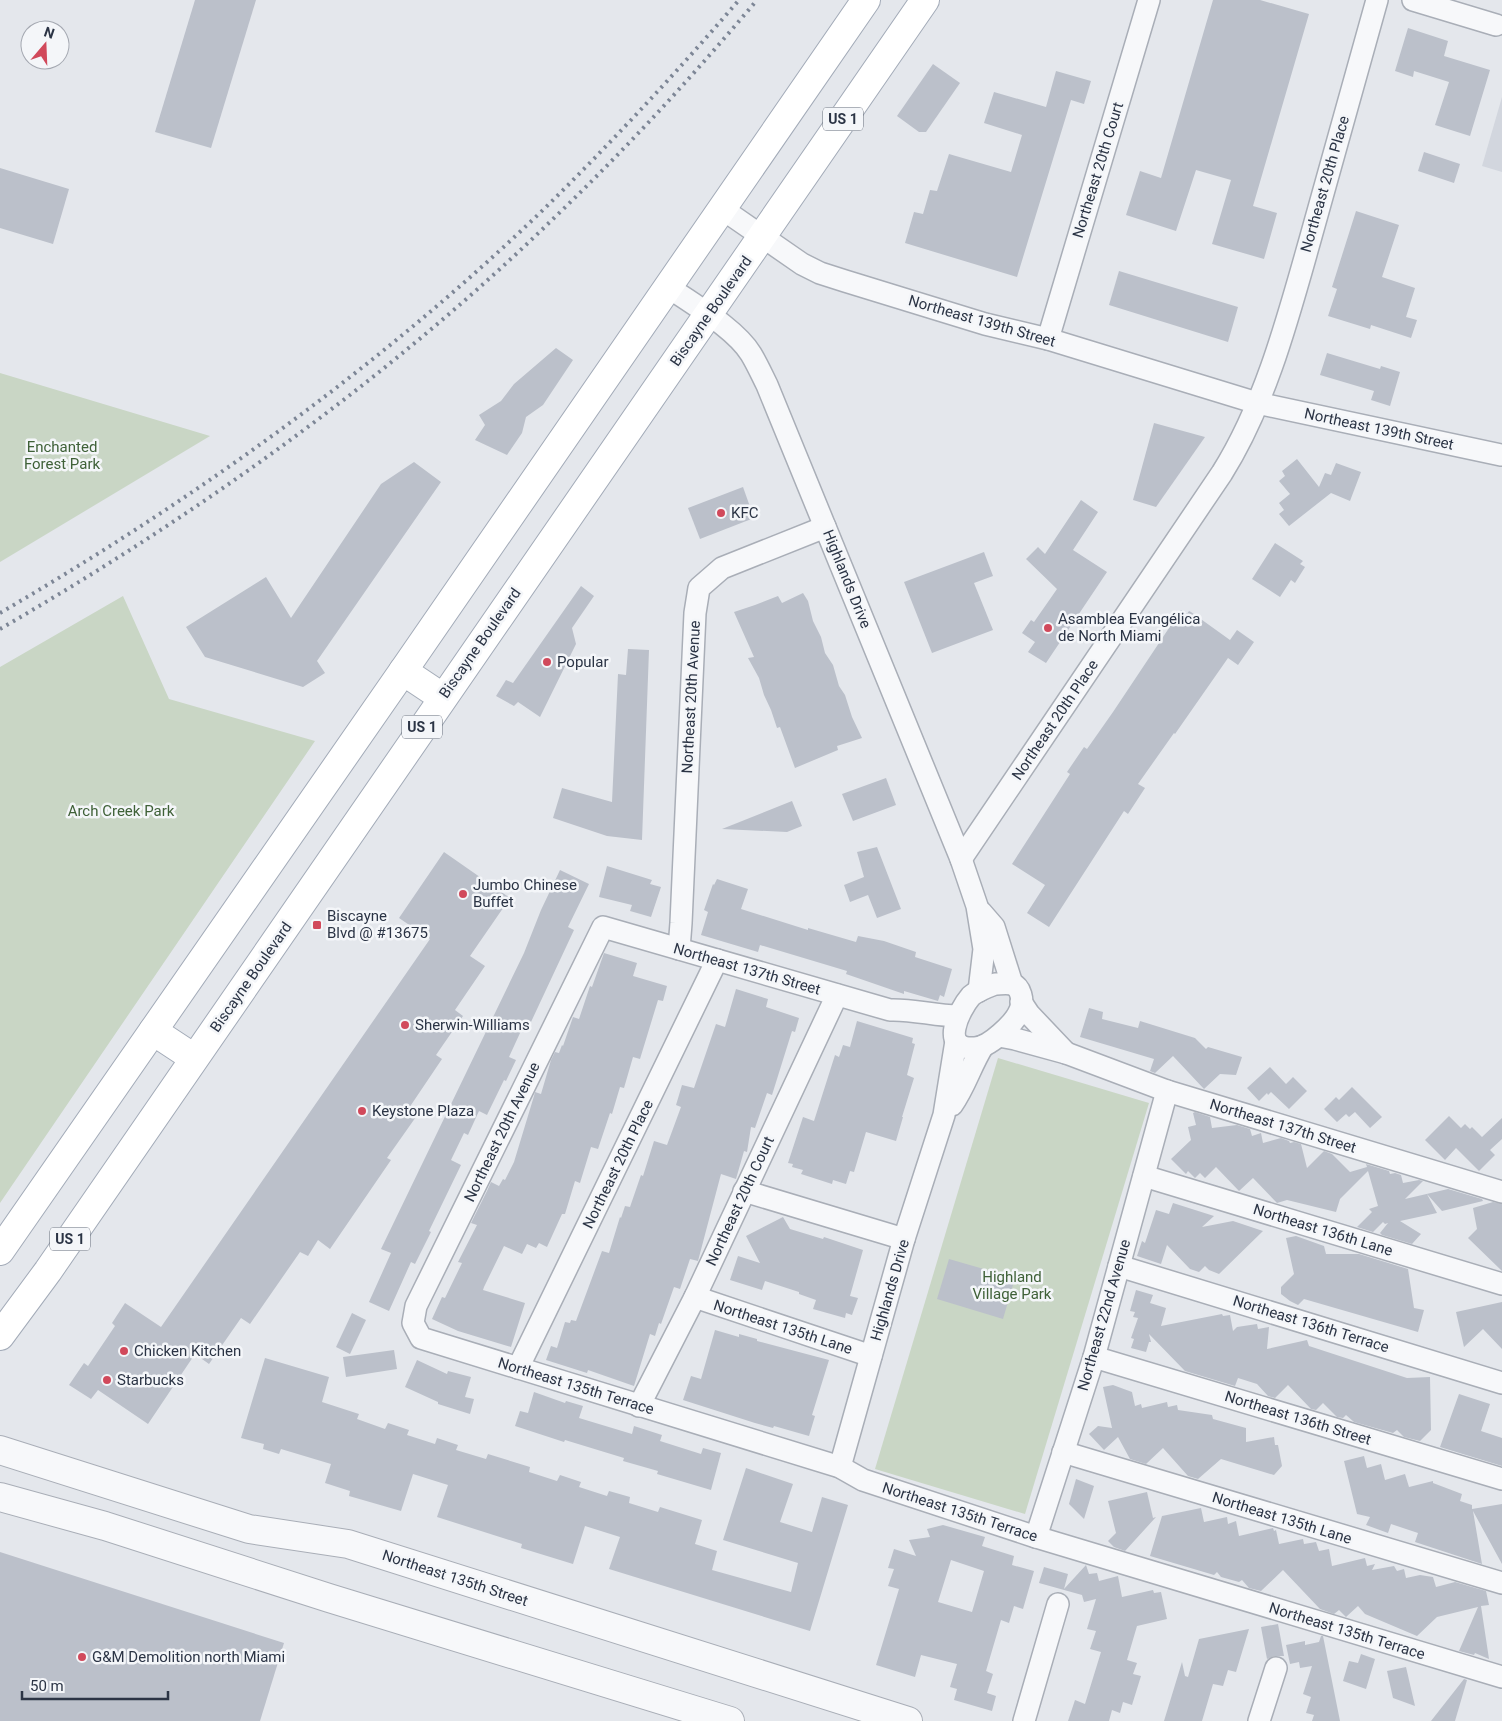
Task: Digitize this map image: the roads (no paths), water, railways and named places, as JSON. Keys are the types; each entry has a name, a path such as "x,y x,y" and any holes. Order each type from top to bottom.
{"main road":[{"path":"0,1251 404,671 667,286 866,0"},
{"name":"Biscayne Boulevard","path":"0,1336 48,1270 925,0"},
{"path":"404,671 442,697"},
{"path":"153,1031 194,1058"}],"street":[{"name":"Northeast 20th Court","path":"1048,339 1149,0"},
{"name":"Northeast 20th Place","path":"961,859 1222,473 1246,432 1271,368 1297,285 1377,0"},
{"path":"1413,0 1496,25"},
{"name":"Northeast 139th Street","path":"721,208 762,238 802,264 820,273 985,324 1048,339 1257,402 1501,455"},
{"name":"Highlands Drive","path":"667,286 733,334 750,353 767,385 961,859 976,906 984,948 979,991"},
{"name":"Northeast 20th Avenue","path":"679,949 695,613 699,588 722,568 826,526"},
{"name":"Highlands Drive","path":"976,906 994,927 1016,993"},
{"name":"Northeast 20th Avenue","path":"421,1338 413,1323 416,1306 603,927"},
{"name":"Northeast 137th Street","path":"603,927 890,1010 898,1018 956,1031"},
{"name":"Northeast 20th Place","path":"518,1368 717,960"},
{"path":"995,984 1016,993 1021,1009 1013,1021 991,1041 976,1048 968,1048 956,1031 973,995 995,984"},
{"name":"Northeast 137th Street","path":"1016,993 1029,1014 1066,1053"},
{"name":"Northeast 20th Court","path":"639,1406 695,1297 837,995"},
{"name":"Highlands Drive","path":"840,1467 904,1239 944,1115 956,1031"},
{"name":"Northeast 137th Street","path":"991,1041 1015,1039 1066,1053 1167,1091 1502,1192"},
{"name":"Highlands Drive","path":"944,1115 960,1094 975,1060 991,1041"},
{"name":"Northeast 22nd Avenue","path":"1036,1537 1094,1357 1167,1091"},
{"name":"Northeast 136th Lane","path":"1144,1176 1502,1284"},
{"path":"744,1191 904,1239"},
{"name":"Northeast 136th Terrace","path":"1119,1266 1502,1383"},
{"name":"Northeast 135th Lane","path":"695,1297 871,1356"},
{"name":"Northeast 135th Terrace","path":"421,1338 840,1467 863,1480 1036,1537 1502,1677"},
{"name":"Northeast 136th Street","path":"1094,1357 1502,1479"},
{"name":"Northeast 135th Street","path":"0,1450 249,1529 348,1544 908,1721"},
{"name":"Northeast 135th Lane","path":"1063,1452 1502,1583"},
{"path":"0,1497 105,1526 330,1598 730,1721"},
{"path":"1024,1721 1058,1604"},
{"path":"1258,1721 1276,1668"}],"railway":[{"path":"0,613 144,524 215,476 352,376 418,322 482,267 569,184 644,106 739,0"},
{"path":"0,629 74,585 219,491 359,388 426,333 491,277 607,166 684,84 757,0"}],"place":[{"name":"KFC","path":"721,513"},
{"name":"Asamblea Evangélica de North Miami","path":"1048,628"},
{"name":"Popular","path":"547,662"},
{"name":"Jumbo Chinese Buffet","path":"463,894"},
{"name":"Biscayne Blvd @ #13675","path":"317,925"},
{"name":"Sherwin-Williams","path":"405,1025"},
{"name":"Keystone Plaza","path":"362,1111"},
{"name":"Chicken Kitchen","path":"124,1351"},
{"name":"Starbucks","path":"107,1380"},
{"name":"G&M Demolition north Miami","path":"82,1657"}],"park label":[{"name":"Enchanted Forest Park","path":"62,456"},
{"name":"Arch Creek Park","path":"121,811"},
{"name":"Highland Village Park","path":"1012,1286"}]}
